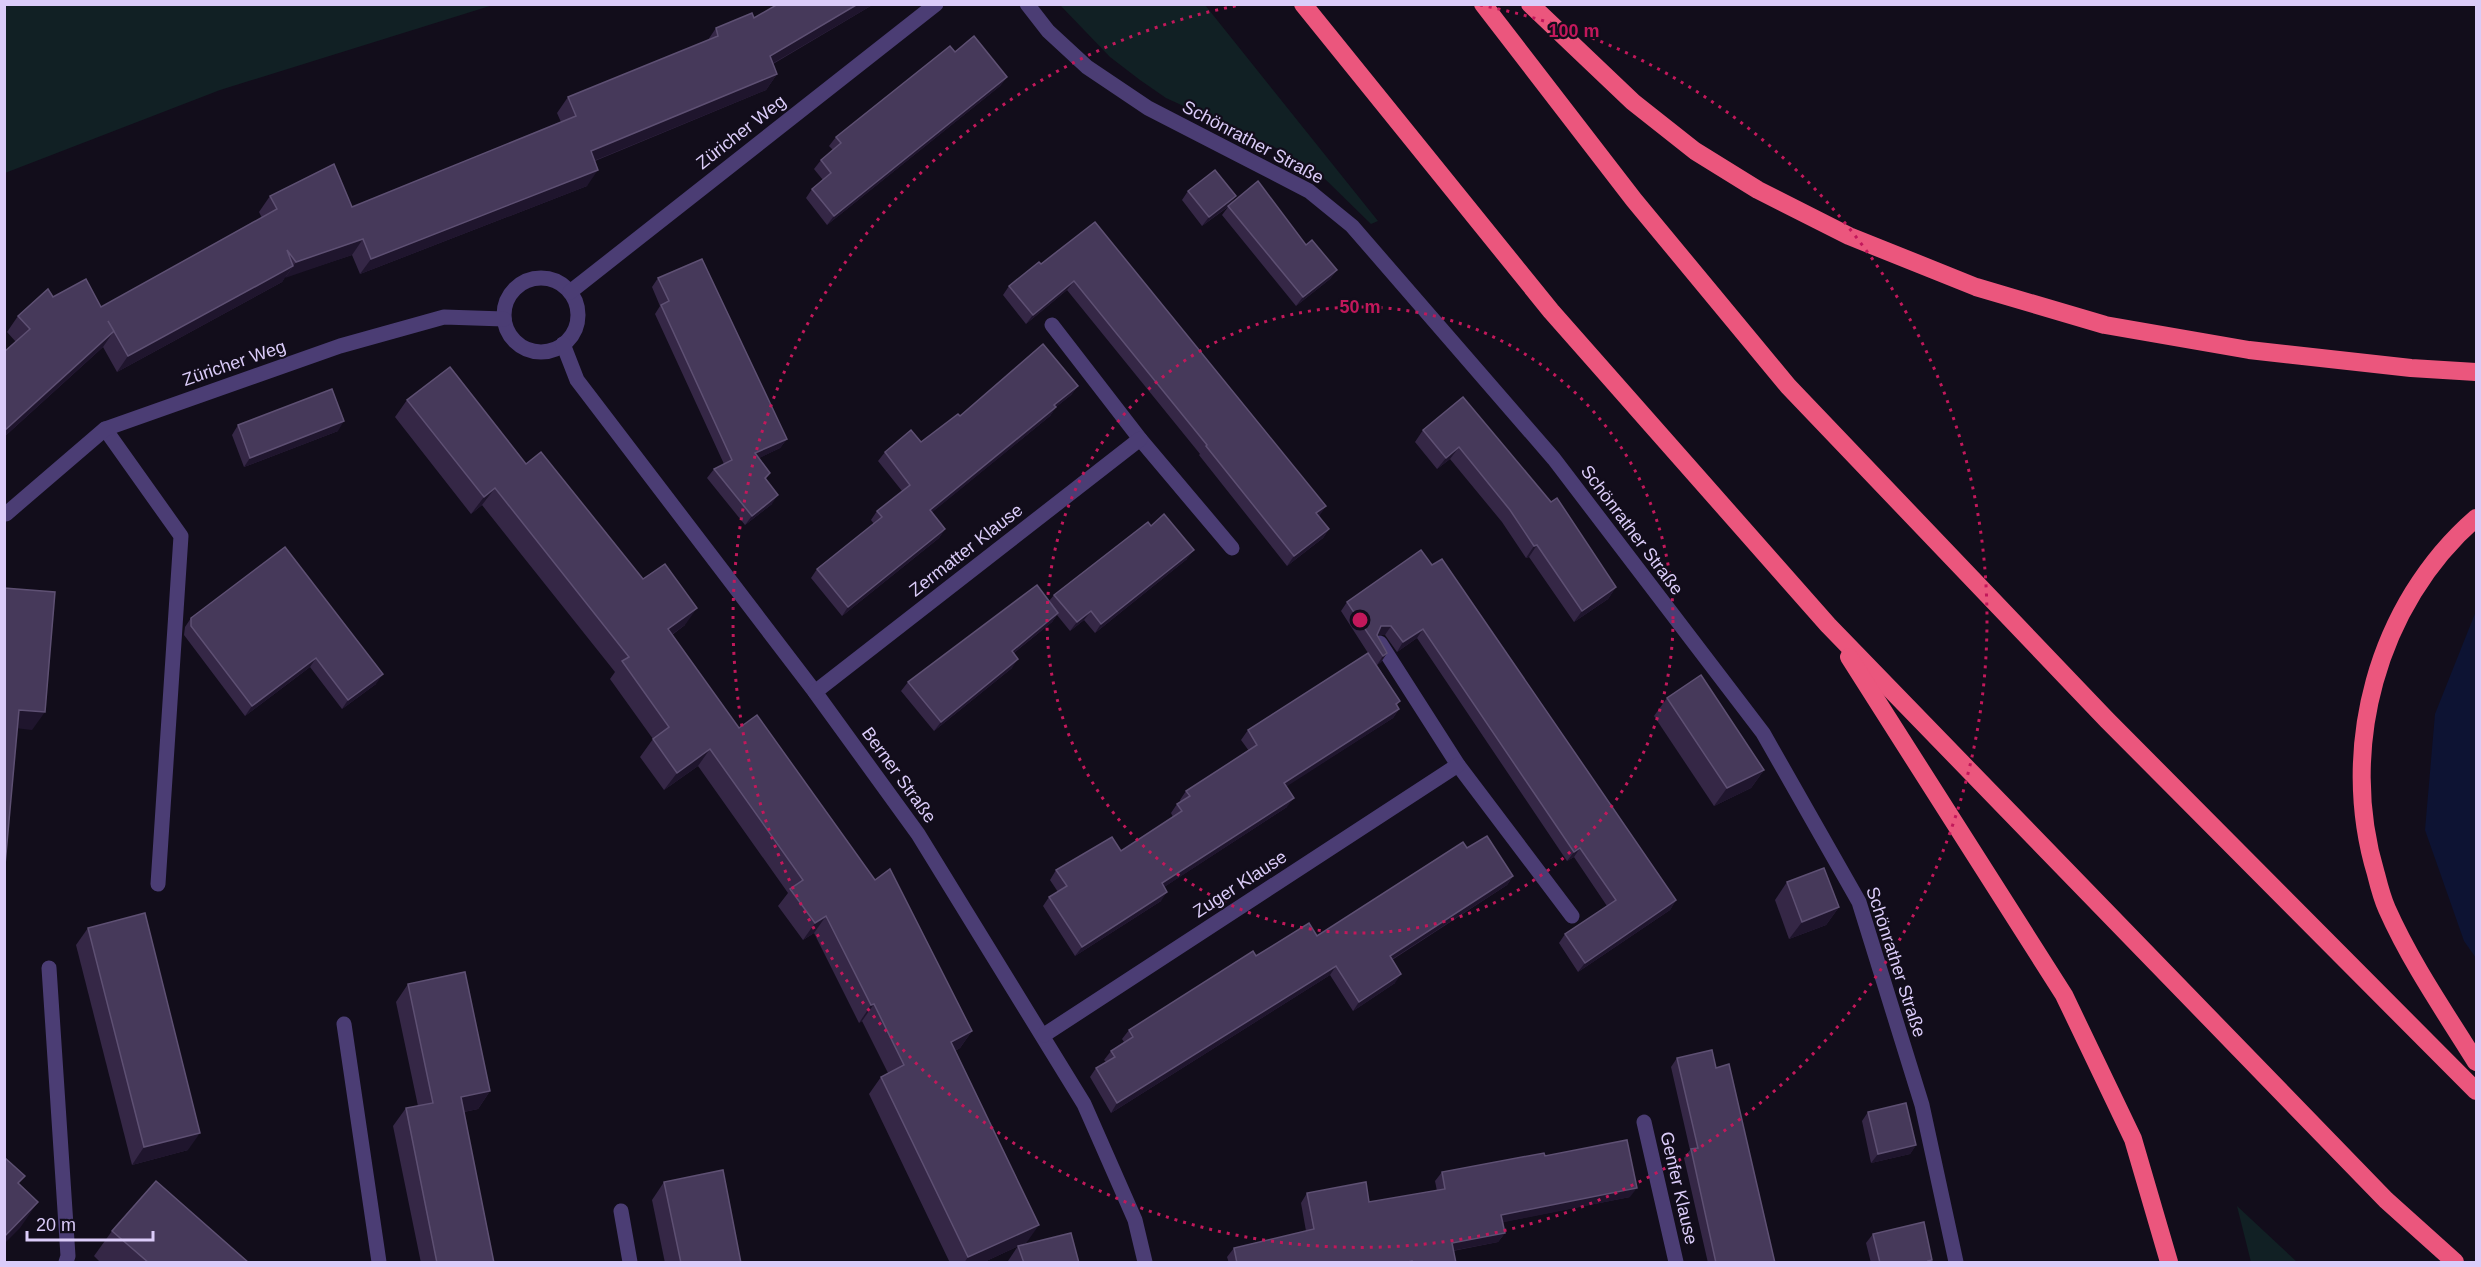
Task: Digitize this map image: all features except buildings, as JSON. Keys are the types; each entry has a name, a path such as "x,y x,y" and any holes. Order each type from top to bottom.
{"highway":[{"path":"1303,4 1551,311 1828,626 2386,1200 2455,1263"},
{"path":"1483,4 1634,200 1788,386 2107,720 2476,1091"},
{"path":"1530,4 1632,102 1695,151 1758,190 1849,236 1976,287 2105,325 2249,350 2411,368 2476,372"},
{"path":"2476,518 2458,534 2416,586 2385,646 2367,710 2360,777 2367,843 2386,907 2417,966 2476,1062"},
{"path":"1828,626 2064,995 2133,1139 2169,1263"}],"street":[{"name":"Züricher Weg","path":"570,292 936,4"},
{"name":"Schönrather Straße","path":"1027,4 1048,30 1087,67 1148,108 1309,191 1352,225 1554,459 1763,733 1859,902 1922,1105 1956,1263"},
{"path":"536,278 561,283 570,292 578,310 577,322 572,334 563,344 551,350 539,352 526,349 515,341 504,319 506,300 514,289 536,278"},
{"name":"Züricher Weg","path":"6,514 105,429 340,346 444,317 504,319"},
{"path":"1052,325 1140,439 1232,548"},
{"name":"Berner Straße","path":"563,344 577,380 815,692 918,834 1044,1035 1084,1104 1135,1220 1145,1263"},
{"path":"105,429 181,536 158,885"},
{"name":"Zermatter Klause","path":"815,692 1140,439"},
{"path":"1380,643 1458,765 1572,916"},
{"name":"Zuger Klause","path":"1044,1035 1458,765"},
{"path":"49,968 68,1256 66,1263"},
{"path":"344,1024 379,1263"},
{"name":"Genfer Klause","path":"1644,1122 1676,1263"},
{"path":"621,1211 630,1263"}],"shaded area":[{"path":"5,4 493,5 220,90 5,173"},
{"path":"1060,5 1205,5 1378,221 1371,224 1325,179 1276,148 1166,98 1110,57"},
{"path":"2237,1206 2297,1262 2251,1262"}],"water":[{"path":"2476,611 2476,958 2464,941 2425,830 2435,714"}]}
